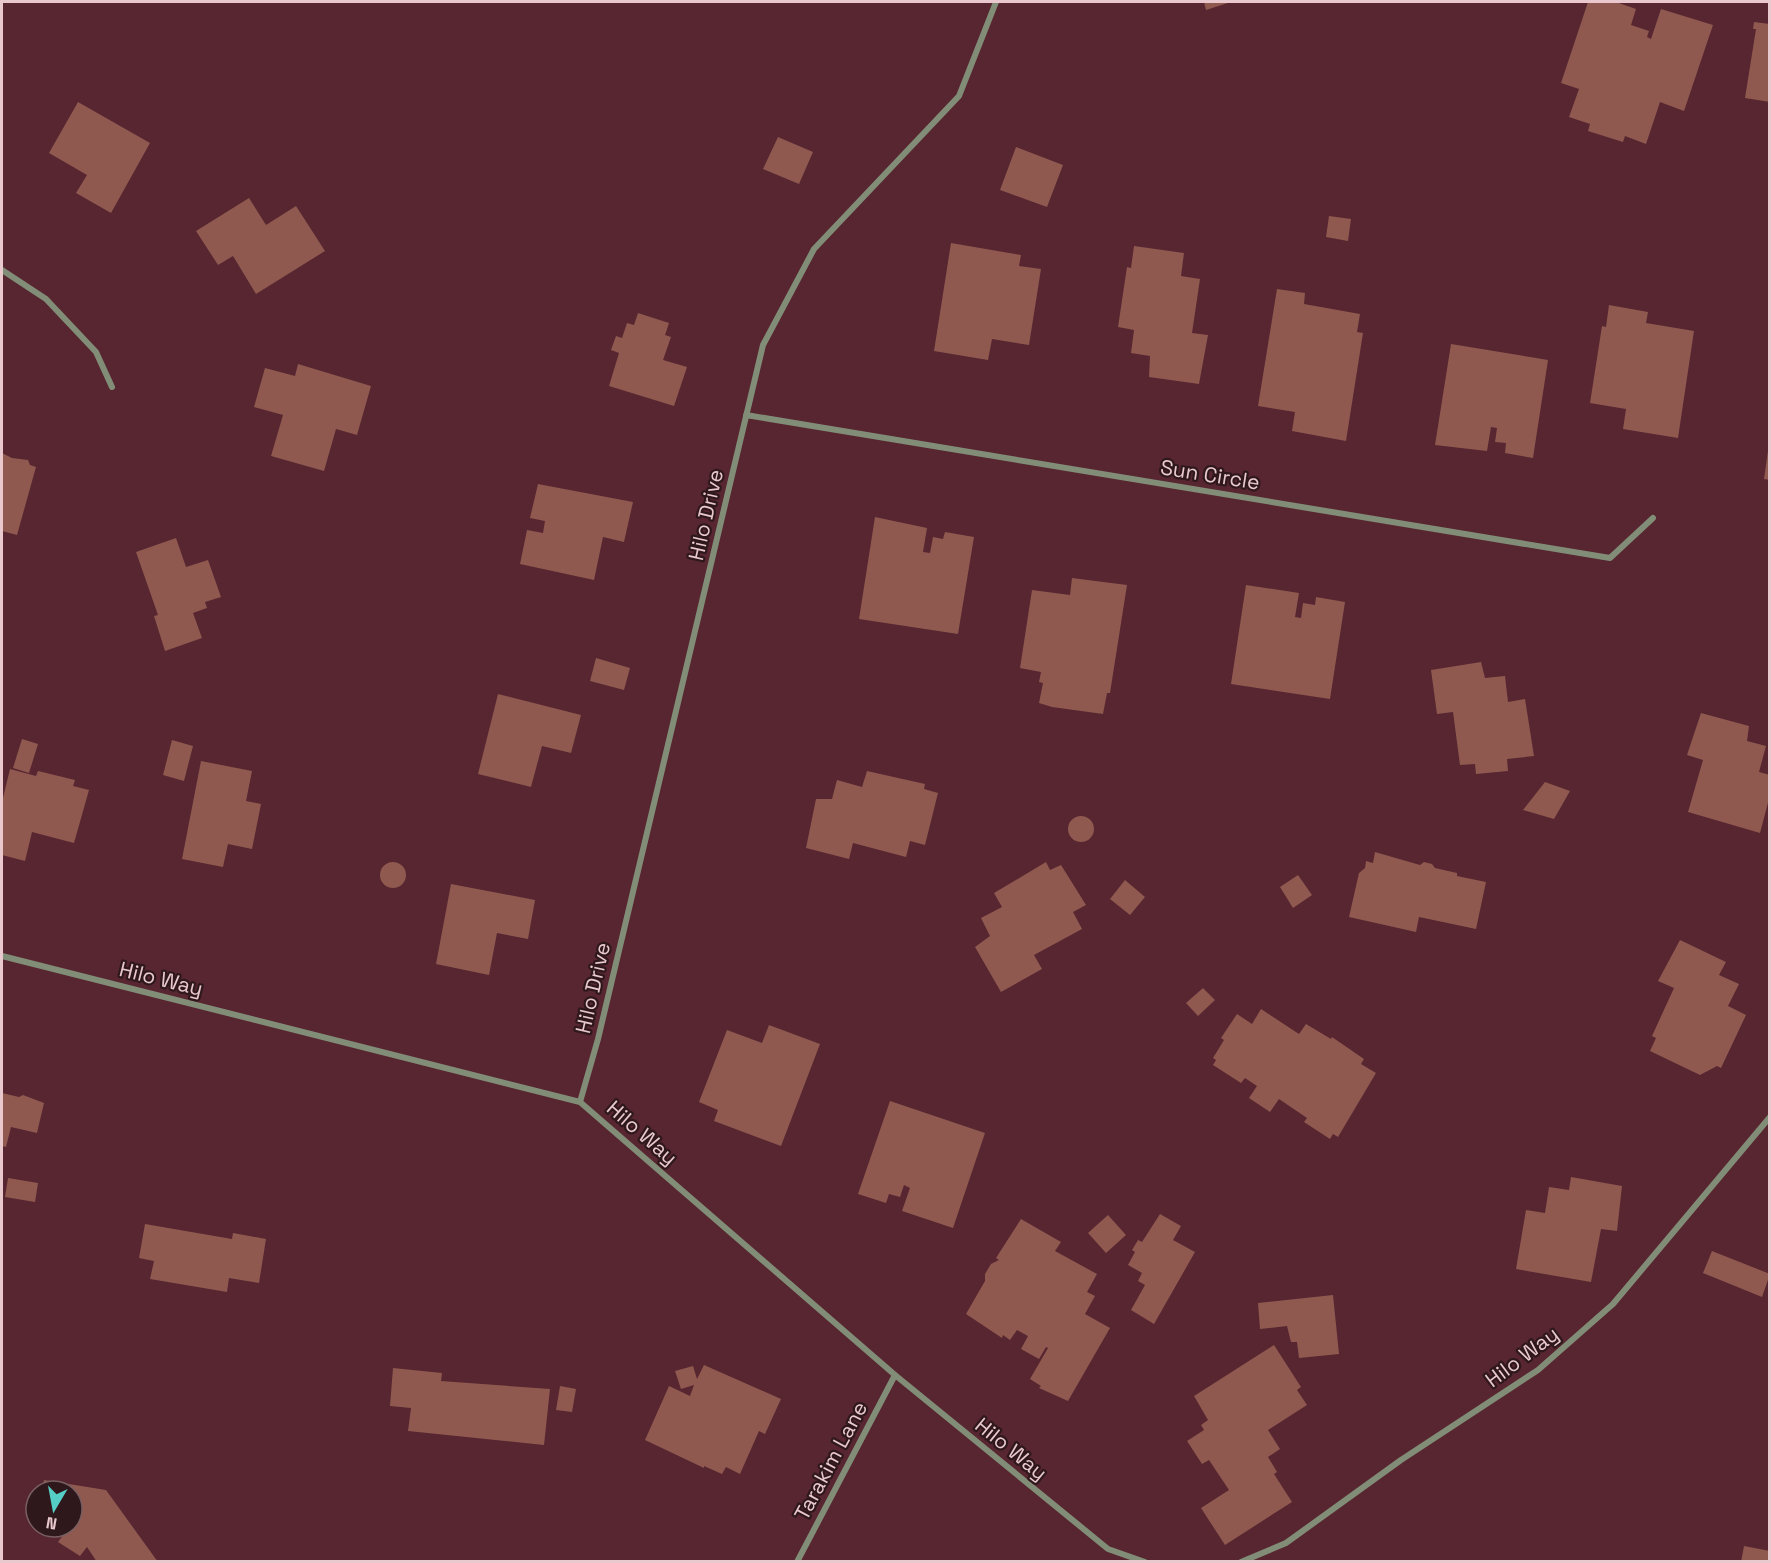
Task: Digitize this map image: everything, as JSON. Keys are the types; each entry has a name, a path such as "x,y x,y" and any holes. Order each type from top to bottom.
{"street":[{"name":"Hilo Drive","path":"580,1102 598,1039 763,345 814,249 958,96 996,2"},
{"path":"2,270 46,299 96,352 112,387"},
{"name":"Sun Circle","path":"746,415 1610,558 1653,518"},
{"name":"Hilo Way","path":"2,956 580,1102 895,1375 1108,1549 1145,1562"},
{"name":"Hilo Way","path":"1241,1562 1286,1543 1401,1460 1538,1370 1613,1305 1770,1117"},
{"name":"Tarakim Lane","path":"797,1562 895,1375"}],"building":[{"path":"1204,2 1231,2 1206,10"},
{"path":"1588,2 1616,2 1636,9 1631,25 1649,31 1647,37 1651,39 1661,9 1713,25 1684,111 1660,102 1646,144 1625,136 1623,142 1588,131 1590,124 1569,117 1579,89 1561,83"},
{"path":"1754,22 1770,24 1770,102 1745,98 1756,29 1753,29"},
{"path":"78,102 150,143 111,213 76,193 87,175 49,153"},
{"path":"778,137 813,152 799,184 763,169"},
{"path":"1016,147 1063,165 1047,207 1000,190"},
{"path":"249,198 266,225 296,206 325,251 256,294 233,256 218,265 196,231"},
{"path":"1329,216 1351,219 1348,241 1326,237"},
{"path":"951,243 1021,255 1019,266 1041,269 1029,345 992,339 988,360 934,351"},
{"path":"1134,246 1184,253 1181,276 1200,279 1192,333 1208,335 1199,384 1149,377 1150,356 1131,353 1134,330 1118,327 1127,267 1131,268"},
{"path":"1277,289 1305,293 1304,304 1360,314 1357,332 1363,333 1346,441 1292,431 1295,412 1258,406"},
{"path":"1609,305 1648,312 1646,323 1694,331 1678,438 1623,429 1626,409 1590,403 1602,326 1606,327"},
{"path":"638,313 669,323 665,335 671,337 663,360 687,367 674,406 609,386 619,353 611,350 616,336 622,338 627,323 634,325"},
{"path":"1451,344 1548,360 1533,458 1505,453 1506,443 1495,442 1497,428 1491,427 1487,451 1435,445"},
{"path":"298,364 371,386 357,435 336,429 324,471 271,456 283,415 254,407 265,368 295,376"},
{"path":"1768,451 1770,451 1770,480 1764,479"},
{"path":"2,453 12,458 28,460 30,465 36,467 17,535 2,531"},
{"path":"538,484 633,502 624,542 603,537 594,580 520,564 527,530 543,533 545,521 530,518"},
{"path":"875,517 927,528 923,552 930,553 933,537 943,539 945,532 974,537 958,634 859,619"},
{"path":"176,538 186,567 208,560 221,597 205,602 207,608 193,613 202,638 165,651 154,616 158,615 136,552"},
{"path":"1072,578 1127,585 1110,693 1107,693 1103,714 1039,703 1043,683 1039,682 1041,672 1020,668 1032,590 1070,595"},
{"path":"1246,585 1299,593 1295,617 1301,618 1303,603 1315,605 1316,597 1345,602 1330,699 1231,684"},
{"path":"596,658 630,668 624,690 590,681"},
{"path":"1481,662 1485,678 1505,676 1508,702 1525,699 1534,756 1507,759 1508,771 1476,774 1475,764 1460,765 1453,712 1437,714 1431,670"},
{"path":"498,694 581,715 571,753 542,746 531,787 478,774"},
{"path":"1701,713 1749,726 1747,741 1766,746 1759,772 1770,775 1770,795 1760,833 1688,812 1703,760 1687,755"},
{"path":"22,739 38,744 29,773 13,768"},
{"path":"172,740 193,746 184,781 163,775"},
{"path":"201,761 252,771 246,801 261,804 252,849 228,844 223,867 182,859"},
{"path":"10,769 36,776 38,771 75,780 73,786 89,790 74,843 32,832 25,861 2,855 2,802"},
{"path":"867,771 925,784 924,789 938,793 925,845 910,841 906,857 853,843 849,859 806,848 816,799 832,799 837,780 862,787"},
{"path":"1545,782 1570,791 1554,819 1523,810"},
{"path":"1081,816 1090,820 1094,829 1090,838 1081,842 1072,838 1068,829 1072,820"},
{"path":"1375,852 1420,865 1424,862 1432,864 1435,868 1457,873 1457,876 1486,882 1476,929 1419,917 1416,932 1349,917 1359,873 1365,868 1366,861 1373,863"},
{"path":"393,862 402,866 406,875 402,884 393,888 384,884 380,875 384,866"},
{"path":"1046,862 1050,870 1061,865 1086,905 1073,912 1082,929 1034,955 1042,969 1001,992 975,947 990,936 981,918 1002,907 994,893"},
{"path":"1298,875 1312,895 1293,908 1280,887"},
{"path":"1125,880 1145,897 1130,915 1110,899"},
{"path":"451,884 535,900 528,939 497,933 489,975 436,964"},
{"path":"1680,940 1726,962 1719,975 1739,984 1728,1006 1746,1015 1721,1068 1717,1066 1700,1075 1650,1051 1656,1038 1652,1036 1674,988 1658,981"},
{"path":"1203,988 1215,1000 1198,1016 1186,1003"},
{"path":"1261,1009 1299,1034 1306,1024 1331,1039 1332,1037 1364,1059 1361,1064 1376,1073 1338,1137 1333,1134 1330,1139 1304,1122 1307,1118 1279,1099 1270,1112 1249,1098 1257,1086 1245,1078 1241,1083 1213,1065 1216,1060 1213,1058 1224,1040 1221,1038 1237,1014 1252,1024"},
{"path":"769,1025 820,1044 781,1146 714,1121 718,1110 699,1102 727,1030 762,1043"},
{"path":"2,1093 19,1097 23,1095 44,1103 37,1133 11,1127 6,1147 2,1146"},
{"path":"890,1101 985,1133 953,1228 902,1211 910,1188 904,1185 900,1197 889,1194 886,1203 858,1194"},
{"path":"1571,1177 1622,1186 1617,1231 1601,1229 1591,1282 1516,1269 1526,1210 1545,1213 1549,1187 1569,1190"},
{"path":"8,1178 38,1183 35,1202 5,1197"},
{"path":"1160,1214 1181,1226 1173,1240 1195,1252 1154,1324 1131,1310 1145,1285 1138,1281 1142,1273 1128,1265 1135,1252 1132,1250 1138,1240 1142,1242"},
{"path":"1108,1215 1126,1235 1106,1253 1088,1233"},
{"path":"1021,1219 1061,1242 1055,1251 1097,1274 1087,1292 1095,1296 1085,1314 1110,1328 1068,1401 1039,1388 1041,1386 1030,1379 1048,1348 1046,1347 1039,1359 1021,1349 1028,1336 1017,1330 1010,1340 1003,1335 1002,1338 966,1314 985,1281 985,1274 991,1264 999,1260 996,1258"},
{"path":"145,1224 232,1239 233,1233 266,1239 259,1283 229,1278 227,1292 150,1279 154,1261 139,1258"},
{"path":"1712,1251 1770,1274 1762,1297 1703,1273"},
{"path":"1333,1295 1339,1354 1299,1358 1297,1342 1291,1342 1287,1326 1260,1329 1258,1303"},
{"path":"1274,1345 1301,1387 1297,1390 1307,1405 1268,1430 1280,1449 1268,1457 1277,1472 1274,1474 1292,1502 1225,1545 1201,1508 1229,1490 1209,1460 1202,1464 1187,1441 1204,1430 1201,1425 1208,1420 1194,1396"},
{"path":"704,1365 781,1399 765,1434 759,1431 740,1474 726,1467 722,1474 704,1466 704,1468 645,1440 669,1386 690,1396 694,1385 681,1389 675,1371 693,1366 697,1379"},
{"path":"393,1368 442,1373 441,1381 550,1389 544,1445 408,1431 411,1408 390,1406"},
{"path":"560,1386 576,1389 572,1412 556,1410"},
{"path":"84,1486 106,1490 158,1562 97,1562 87,1547 80,1556 58,1542 60,1539 84,1539"},
{"path":"1744,1546 1770,1551 1770,1562 1741,1562"}]}
